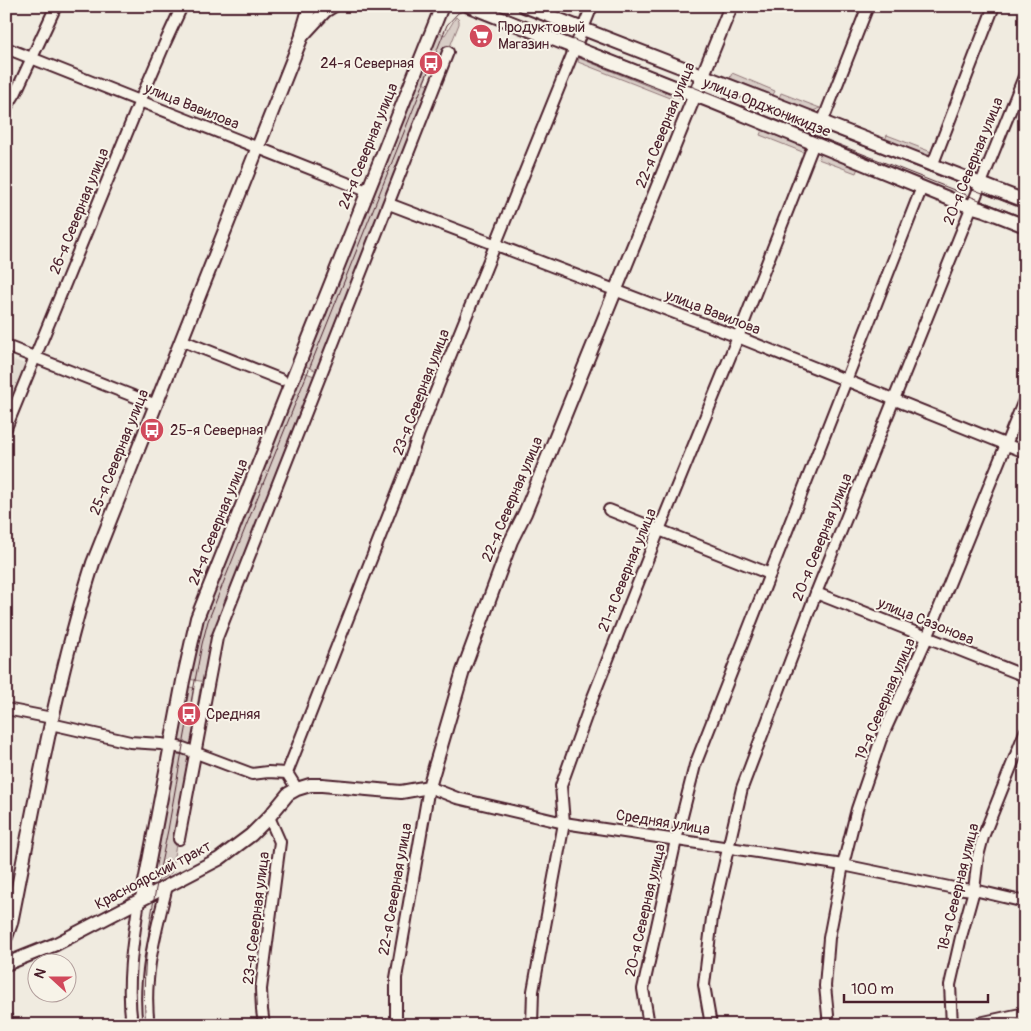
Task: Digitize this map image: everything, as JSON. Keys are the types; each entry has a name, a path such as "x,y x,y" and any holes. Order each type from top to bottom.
{"main road":[{"path":"302,36 310,6"},
{"name":"25-я Северная улица","path":"6,937 11,923 51,721 78,610 92,563 302,36 325,11 333,6"},
{"name":"24-я Северная улица","path":"140,899 197,618 442,6"},
{"name":"улица Орджоникидзе","path":"468,6 971,207 1025,226"},
{"name":"улица Орджоникидзе","path":"524,6 1025,201"},
{"name":"22-я Северная улица","path":"429,788 455,694 511,541 525,513 731,6"},
{"name":"Средняя улица","path":"297,788 322,785 401,792 429,788"},
{"name":"Красноярский тракт","path":"6,964 56,944 219,859 252,835 288,794 297,788"}],"street":[{"path":"6,108 16,92 56,6"},
{"name":"26-я Северная улица","path":"6,428 164,43 182,6"},
{"name":"23-я Северная улица","path":"287,773 419,433 592,6"},
{"path":"822,123 868,6"},
{"path":"932,166 994,6"},
{"name":"улица Вавилова","path":"6,48 367,191"},
{"path":"178,839 217,638 448,52"},
{"name":"20-я Северная улица","path":"711,1025 704,984 712,918 742,788 816,593 1025,74"},
{"name":"21-я Северная улица","path":"532,1025 533,990 564,823 561,786 593,697 814,143"},
{"name":"20-я Северная улица","path":"649,1025 643,989 676,840 695,765 844,381 922,187"},
{"name":"улица Вавилова","path":"389,204 738,337 1025,452"},
{"path":"181,340 282,380"},
{"path":"6,346 156,405"},
{"name":"19-я Северная улица","path":"829,1025 825,986 829,938 843,865 857,809 881,739 926,638 1025,398"},
{"path":"609,510 770,574"},
{"name":"улица Сазонова","path":"816,593 1025,676"},
{"path":"6,709 130,742 171,746 252,774 268,772 287,773 297,788"},
{"name":"18-я Северная улица","path":"952,1025 950,985 974,890 978,856 983,837 1025,732"},
{"name":"Средняя улица","path":"429,788 457,798 564,823 843,865 954,888 974,890 1025,902"},
{"name":"22-я Северная улица","path":"397,1025 396,978 429,788"},
{"name":"23-я Северная улица","path":"264,1025 261,989 280,842 269,817"},
{"path":"149,1025 147,988 150,958 167,886"},
{"name":"24-я Северная улица","path":"132,1025 130,968 140,899"},
{"path":"970,1025 1025,1013"},
{"path":"6,1017 8,1025"}],"shaded area":[{"path":"456,17 459,20 459,24 449,49 444,48 441,56 435,54 423,83 429,86 317,371 301,364 435,34 445,35"},
{"path":"579,58 673,96 672,99 578,62"},
{"path":"732,73 775,91 773,95 730,78"},
{"path":"781,93 820,108 813,111 779,98"},
{"path":"762,130 807,148 805,153 760,135"},
{"path":"887,135 934,153 933,158 885,140"},
{"path":"821,153 858,168 856,173 818,159"},
{"path":"6,357 25,364 6,413"},
{"path":"301,371 317,377 206,682 188,679 200,626"},
{"path":"186,686 194,688 189,718 195,719 200,689 205,690 194,743 190,746 181,743 177,739"},
{"path":"186,753 191,758 171,873 161,879 154,878 174,757"}],"tram line":[{"path":"146,1025 144,1001 146,951 158,878 208,621 447,25 458,13 474,6"},
{"path":"488,6 1025,218"},
{"path":"790,117 1018,207"}],"place":[{"name":"Продуктовый Магазин","path":"481,36"},
{"name":"24-я Северная","path":"431,63"},
{"name":"25-я Северная","path":"152,430"},
{"name":"Средняя","path":"189,714"}]}
